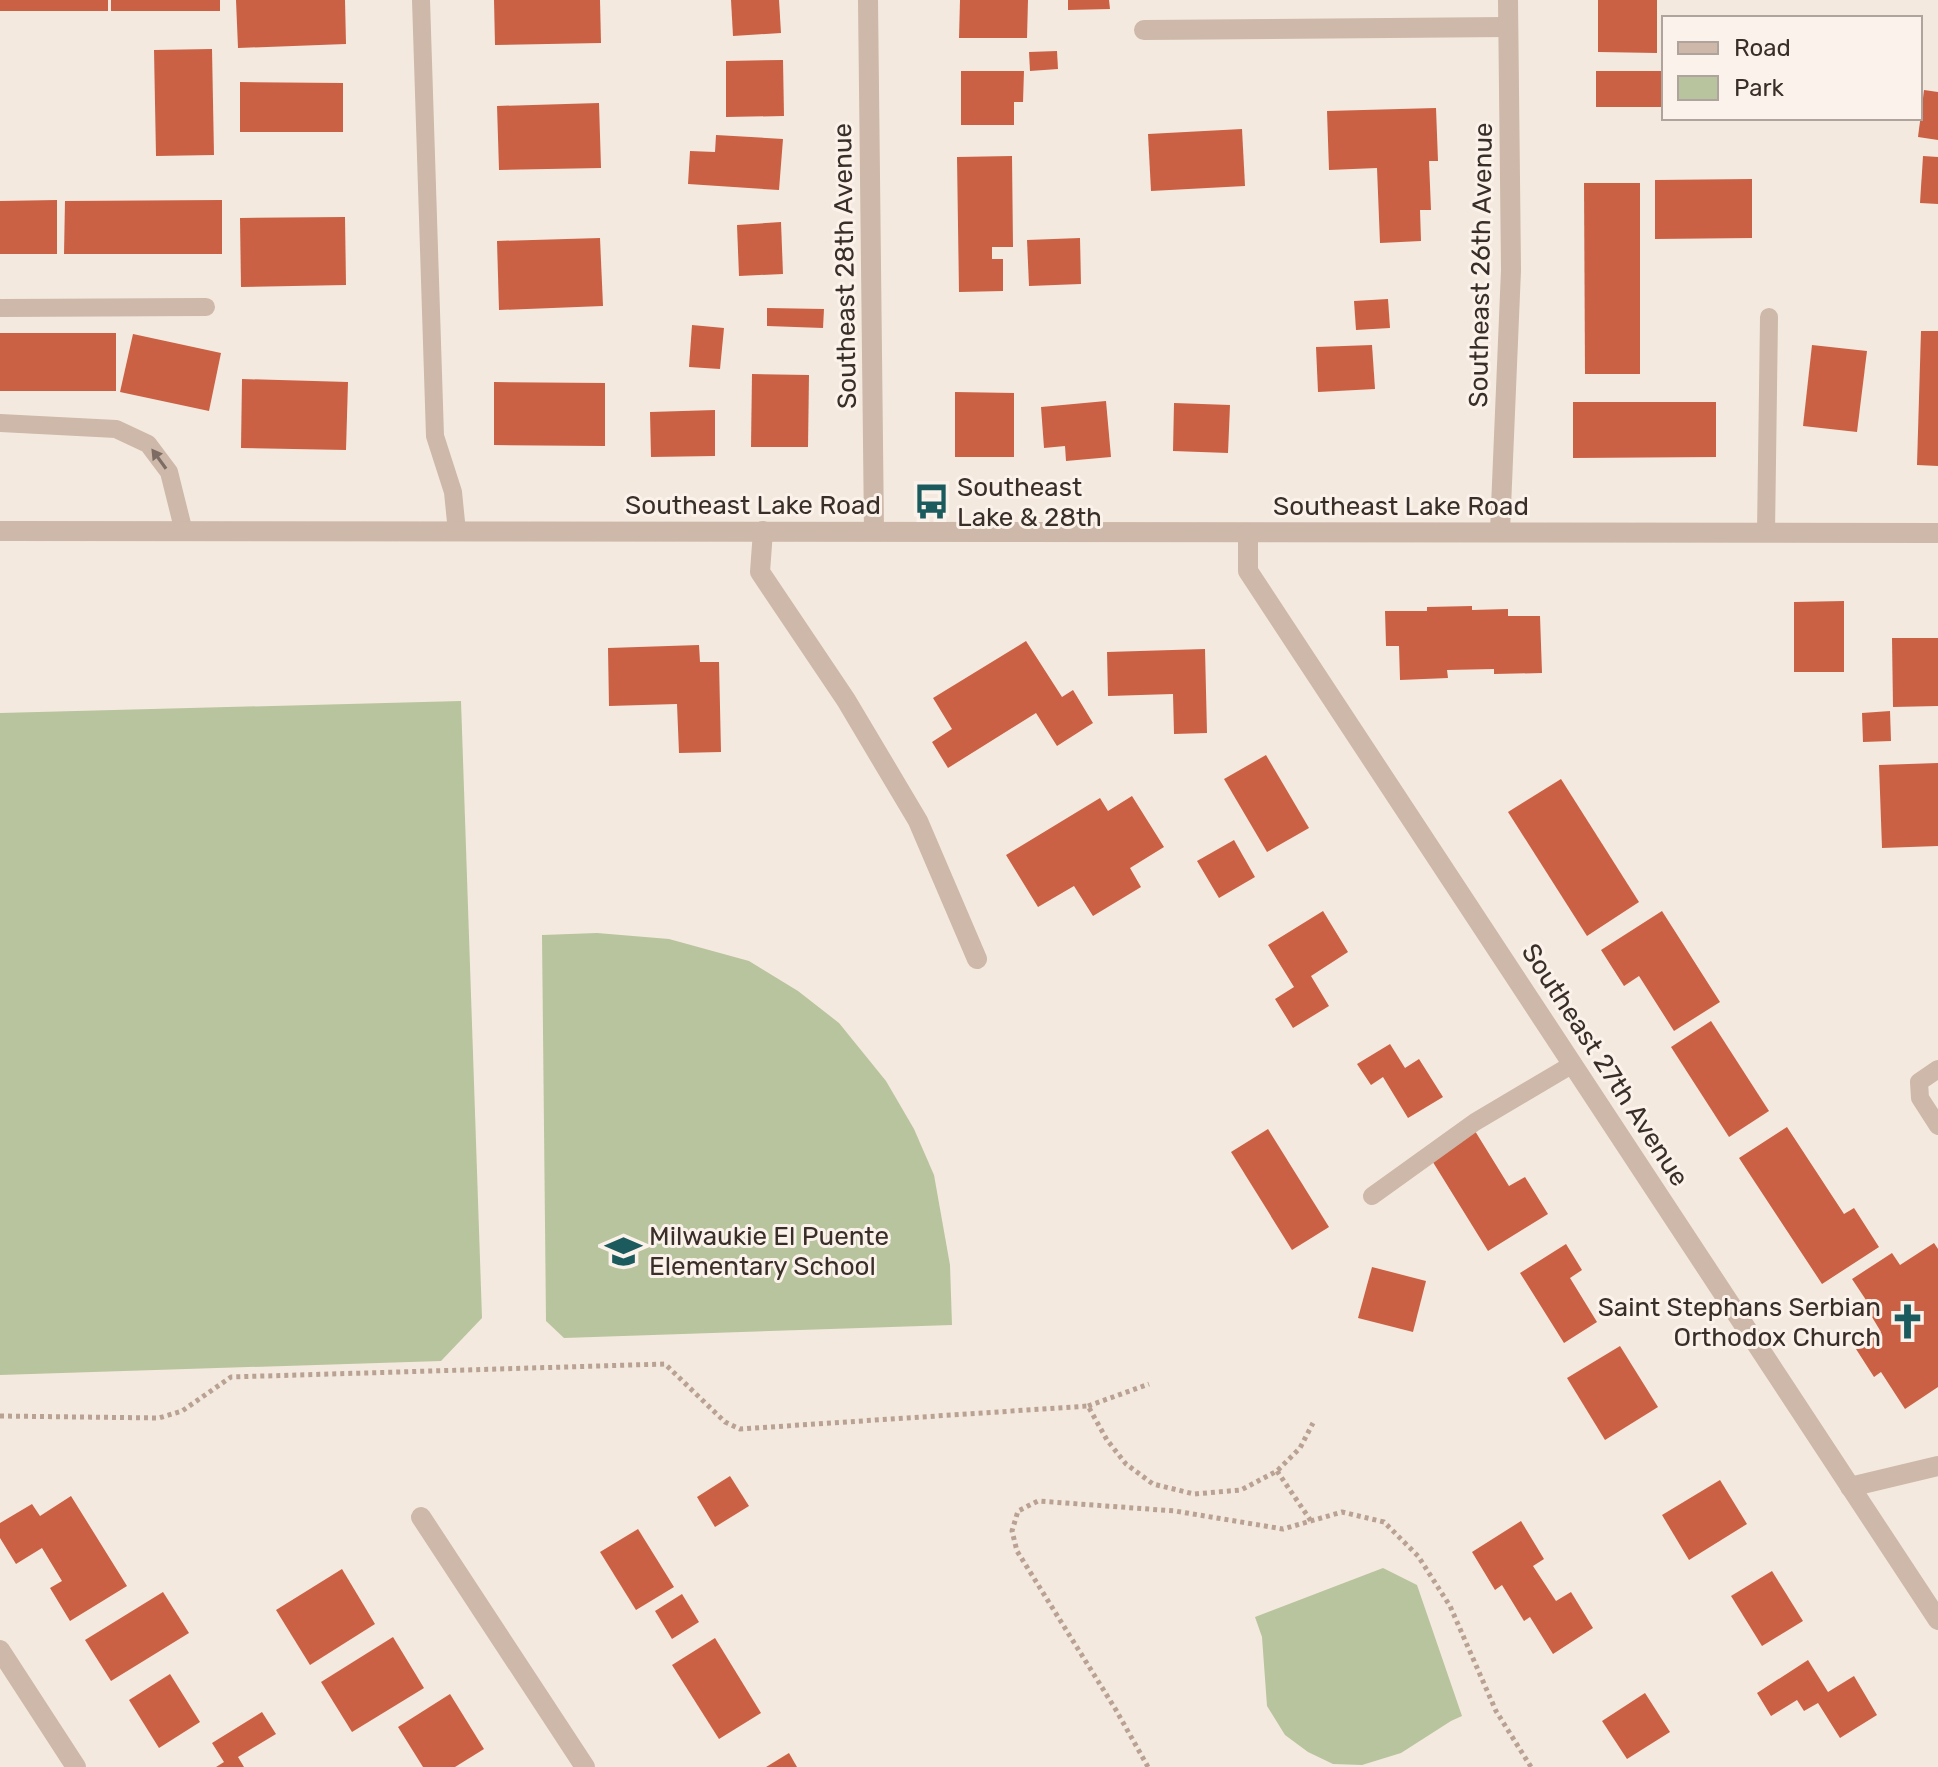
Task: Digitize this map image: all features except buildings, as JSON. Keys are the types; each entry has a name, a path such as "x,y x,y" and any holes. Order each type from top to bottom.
{"street":[{"name":"Southeast 28th Avenue","path":"868,0 874,531"},
{"name":"Southeast 26th Avenue","path":"1500,531 1511,270 1508,0"},
{"path":"1144,30 1508,27"},
{"name":"Southeast Lake Road","path":"0,531 1938,533"},
{"path":"763,531 760,572 846,700 918,821 977,959"},
{"name":"Southeast 27th Avenue","path":"1248,533 1248,571 1938,1620"},
{"path":"1850,1487 1938,1466"},
{"path":"421,1517 585,1767"},
{"path":"0,1650 76,1767"}],"lane":[{"path":"421,0 435,436 453,492 457,532"},
{"path":"0,308 206,307"},
{"path":"1766,533 1769,317"},
{"path":"0,423 116,429 148,444 169,472 184,532"},
{"path":"1372,1196 1475,1122 1573,1064"},
{"path":"1938,1069 1919,1082 1920,1098 1938,1126"}],"path":[{"path":"0,1416 159,1418 182,1411 231,1377 665,1364 725,1422 740,1429 1088,1406 1149,1384"},
{"path":"1088,1406 1107,1440 1126,1464 1153,1484 1194,1494 1241,1490 1277,1471 1300,1448 1313,1423"},
{"path":"1277,1471 1311,1521"},
{"path":"1148,1767 1017,1551 1012,1531 1018,1511 1038,1501 1175,1511 1283,1529 1342,1512 1384,1522 1418,1556 1450,1606 1496,1711 1531,1767"}],"green space":[{"path":"461,701 482,1318 441,1361 0,1375 0,713"},
{"path":"597,933 669,939 749,961 798,991 839,1023 886,1081 914,1129 934,1175 950,1265 952,1325 564,1338 546,1321 542,935"},
{"path":"1383,1568 1417,1585 1462,1716 1401,1753 1362,1765 1333,1764 1308,1752 1285,1735 1267,1706 1262,1637 1255,1617"}],"place":[{"name":"Southeast Lake & 28th","path":"931,502"},
{"name":"Milwaukie El Puente Elementary School","path":"623,1251"},
{"name":"Saint Stephans Serbian Orthodox Church","path":"1907,1322"}]}
